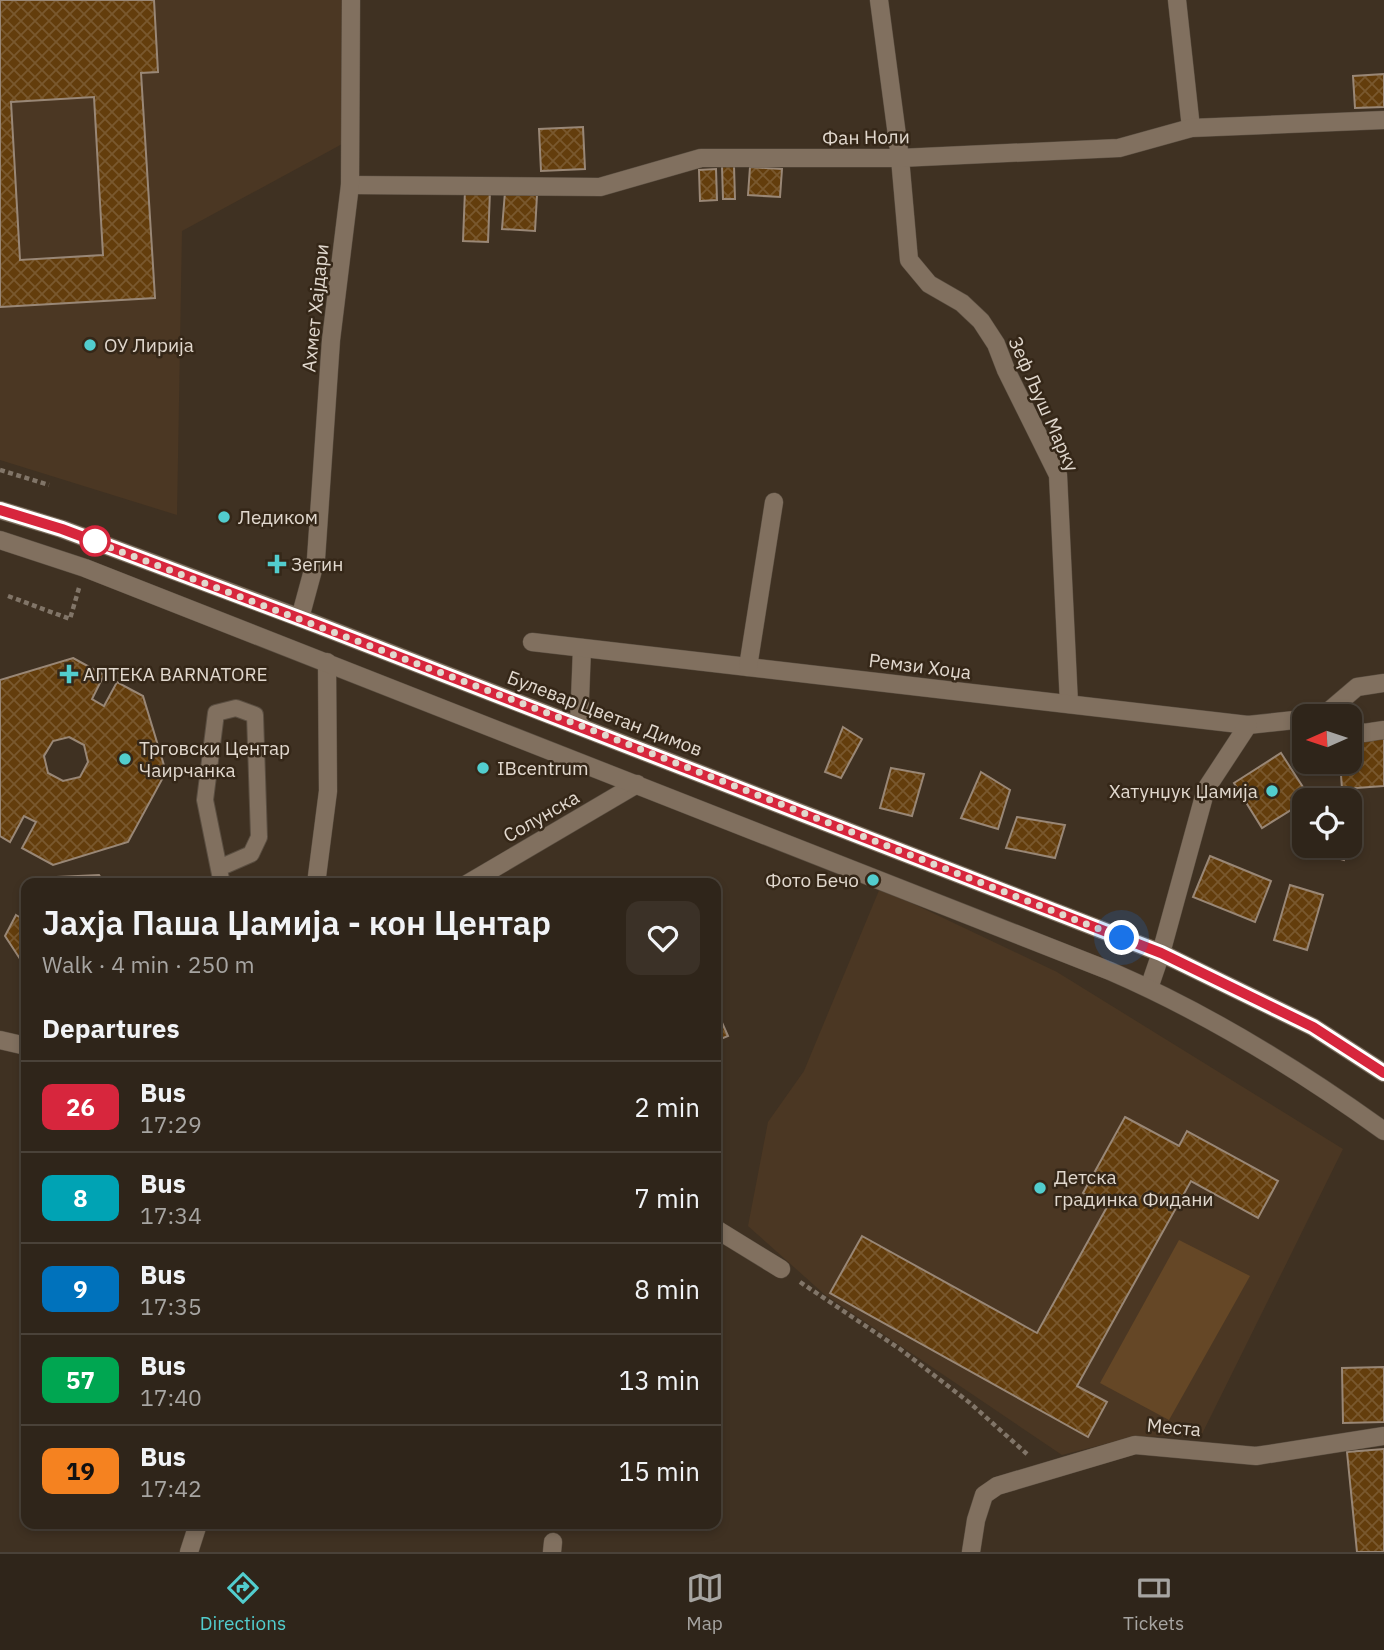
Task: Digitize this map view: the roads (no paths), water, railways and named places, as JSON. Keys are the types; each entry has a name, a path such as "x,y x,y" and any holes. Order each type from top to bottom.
{"street":[{"name":"Ахмет Хајдари","path":"300,618 316,559 331,340 350,185 351,0"},
{"name":"Зеф Љуш Марку","path":"879,0 900,158 909,260 929,284 962,303 981,321 996,344 1058,475 1069,704"},
{"path":"1177,0 1191,128"},
{"name":"Фан Ноли","path":"350,185 600,187 701,158 900,158 1119,148 1191,128 1384,120"},
{"path":"748,667 774,502"},
{"name":"Булевар Цветан Димов","path":"0,510 62,529 300,618 1161,953 1313,1027 1384,1073"},
{"path":"0,540 85,568 327,662 1149,988 1178,1002 1318,1084 1384,1131"},
{"name":"Ремзи Хоџа","path":"532,642 1248,725 1292,720"},
{"path":"579,725 582,648"},
{"path":"317,878 328,791 327,662"},
{"path":"1337,704 1357,687 1384,682"},
{"path":"1149,988 1206,789 1248,725"},
{"path":"1362,732 1384,730"},
{"name":"Солунска","path":"477,878 637,785"},
{"path":"0,1040 21,1045"},
{"path":"721,1233 781,1269"},
{"name":"Места","path":"971,1552 976,1520 984,1495 997,1486 1135,1445 1256,1456 1384,1437"},
{"path":"189,1552 196,1529"}],"lane":[{"path":"236,708 256,715 259,837 251,855 221,876 205,800 216,713 236,708"}],"place":[{"name":"ОУ Лирија","path":"90,345"},
{"name":"Ледиком","path":"224,517"},
{"name":"Зегин","path":"277,564"},
{"name":"АПТЕКА BARNATORE","path":"69,674"},
{"name":"Трговски Центар Чаирчанка","path":"125,759"},
{"name":"IBcentrum","path":"483,768"},
{"name":"Хатунџук Џамија","path":"1272,791"},
{"name":"Фото Бечо","path":"873,880"},
{"name":"Детска градинка Фидани","path":"1040,1188"}]}
